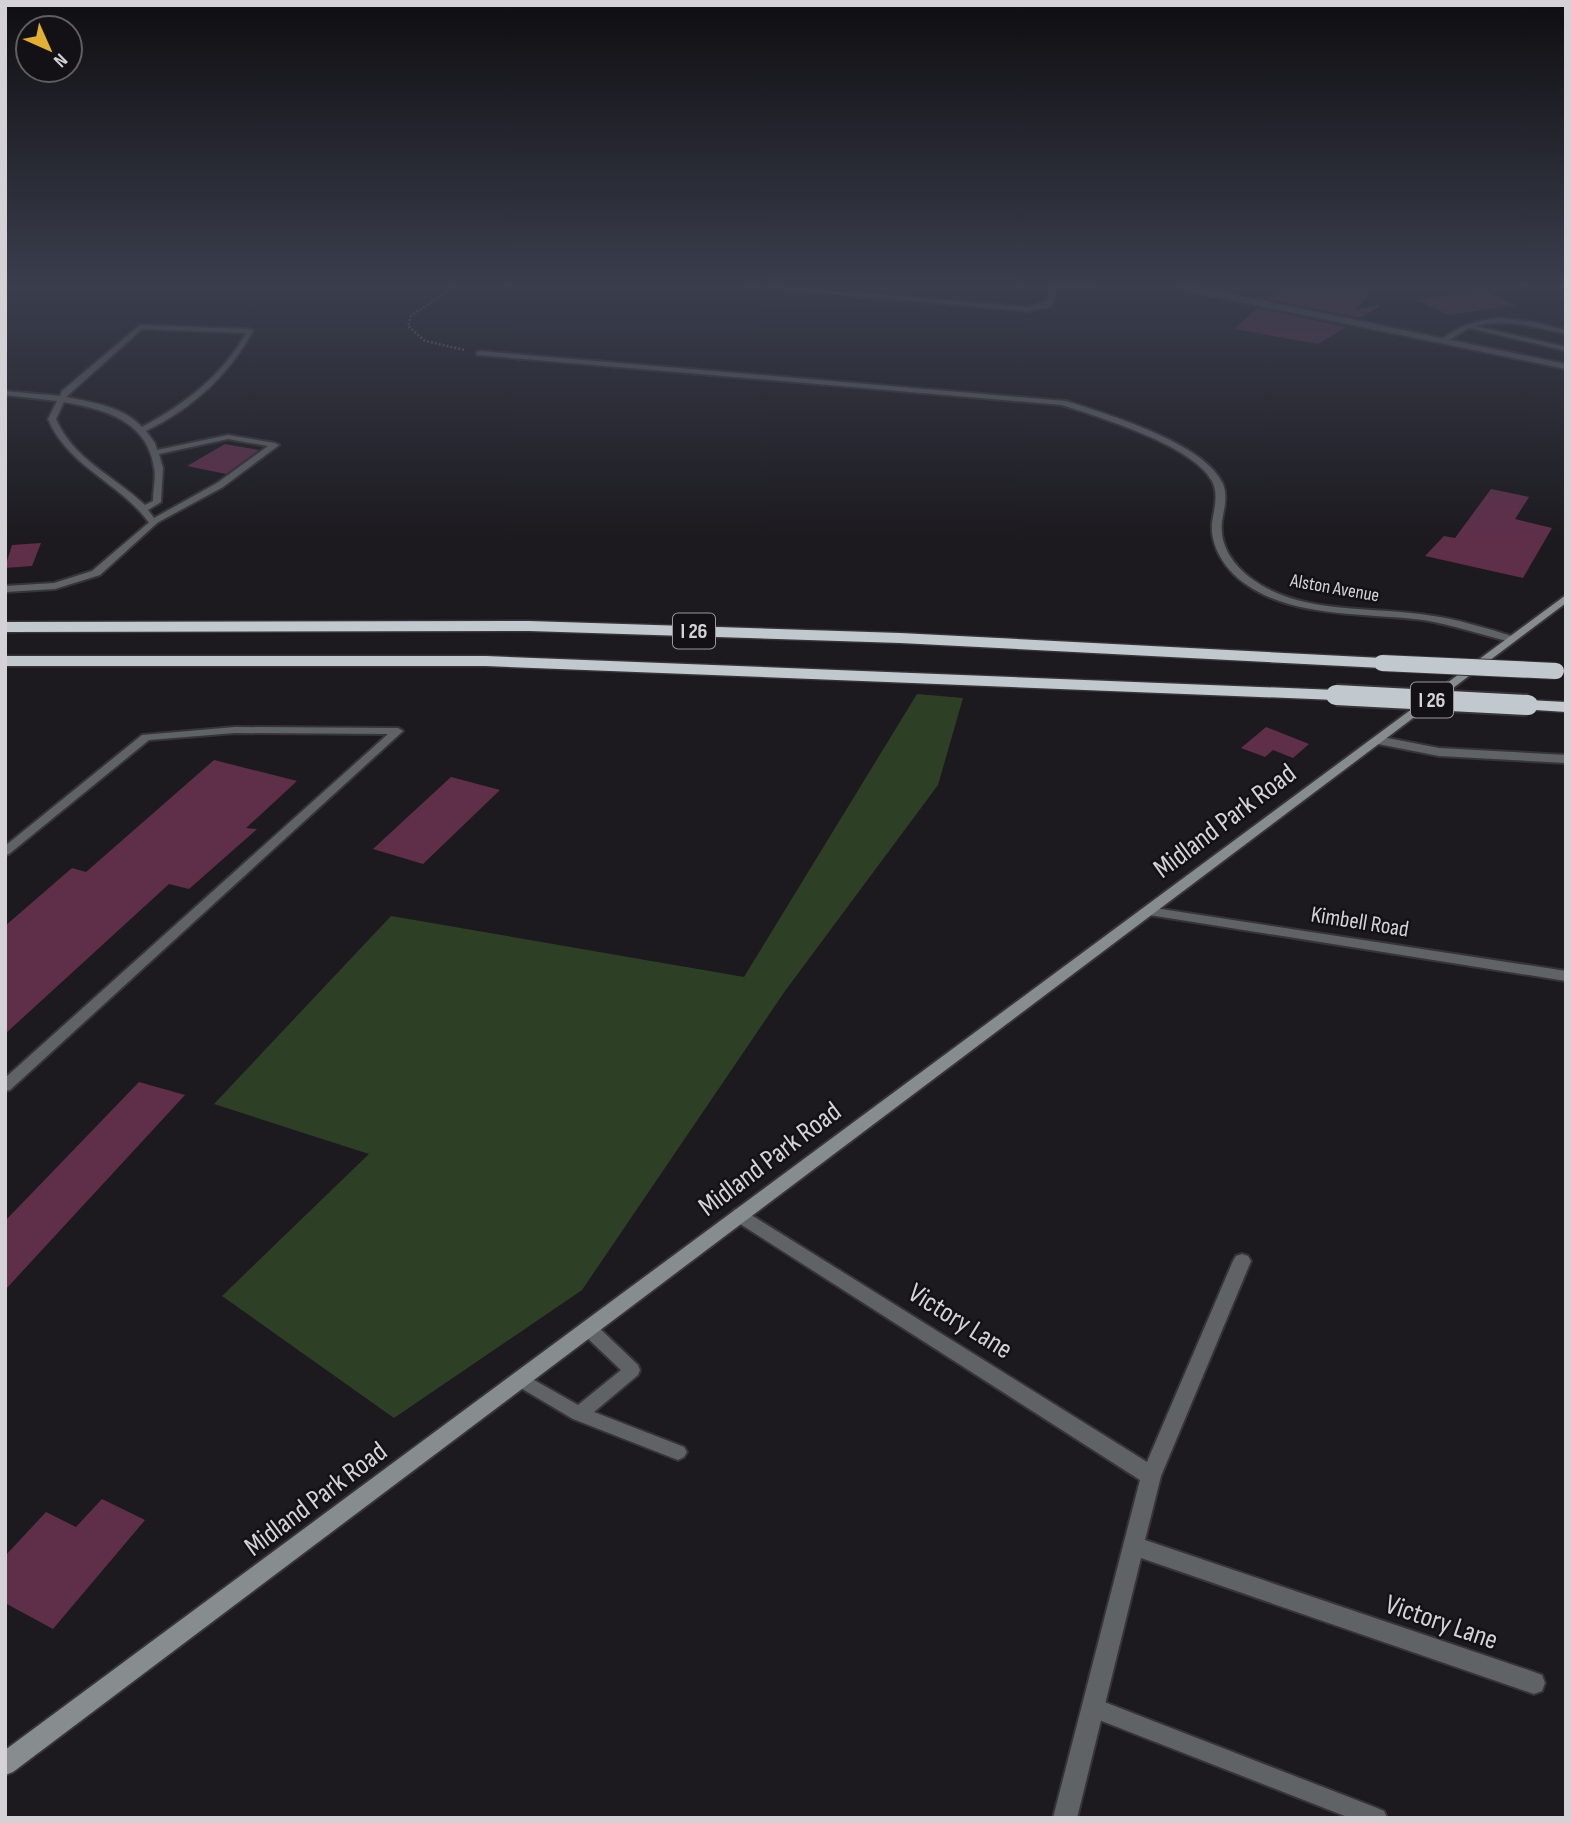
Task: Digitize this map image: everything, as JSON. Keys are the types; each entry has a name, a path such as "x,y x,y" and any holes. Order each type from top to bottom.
{"highway":[{"name":"I 26","path":"5,627 529,626 900,638 1561,671"},
{"name":"I 26","path":"5,661 486,661 1336,695 1566,707"}],"street":[{"name":"Alston Avenue","path":"667,369 1063,403 1131,427 1199,462 1215,478 1222,497 1217,534 1225,554 1235,571 1257,587 1303,603 1415,616 1511,639"},
{"path":"5,589 55,586 96,573 153,522"},
{"name":"Midland Park Road","path":"5,1764 1566,598"},
{"path":"1377,740 1439,752 1566,759"},
{"name":"Kimbell Road","path":"1148,911 1566,976"},
{"name":"Victory Lane","path":"740,1215 1151,1476"},
{"path":"1065,1818 1151,1476 1242,1261"},
{"name":"Victory Lane","path":"1133,1546 1534,1683"}],"lane":[{"path":"92,369 65,393 52,419 55,432 80,457 145,508 153,522 220,485 275,445 229,437 154,453"},
{"path":"144,429 182,409 226,369"},
{"path":"5,393 107,406 144,429 162,475 157,502 145,508"},
{"path":"5,852 146,737 235,730 398,731 5,1087"},
{"path":"579,1414 632,1370 588,1328"},
{"path":"520,1379 579,1414 678,1452"},
{"path":"1094,1708 1377,1818"}],"green space":[{"path":"917,694 963,698 938,785 785,991 582,1290 394,1418 222,1296 369,1154 214,1104 391,916 744,977"}],"building":[{"path":"225,444 259,450 226,474 187,466"},
{"path":"1491,489 1529,497 1515,519 1552,528 1523,578 1425,556 1444,536 1455,538"},
{"path":"41,543 32,566 5,568 12,545"},
{"path":"1266,727 1309,744 1293,758 1273,750 1265,757 1241,748"},
{"path":"214,760 297,781 246,828 257,829 189,889 169,884 5,1034 5,926 72,868 86,872"},
{"path":"451,777 500,790 423,864 373,849"},
{"path":"139,1082 185,1095 5,1290 5,1221"},
{"path":"102,1499 145,1520 53,1629 5,1603 5,1556 46,1512 76,1527"}]}
